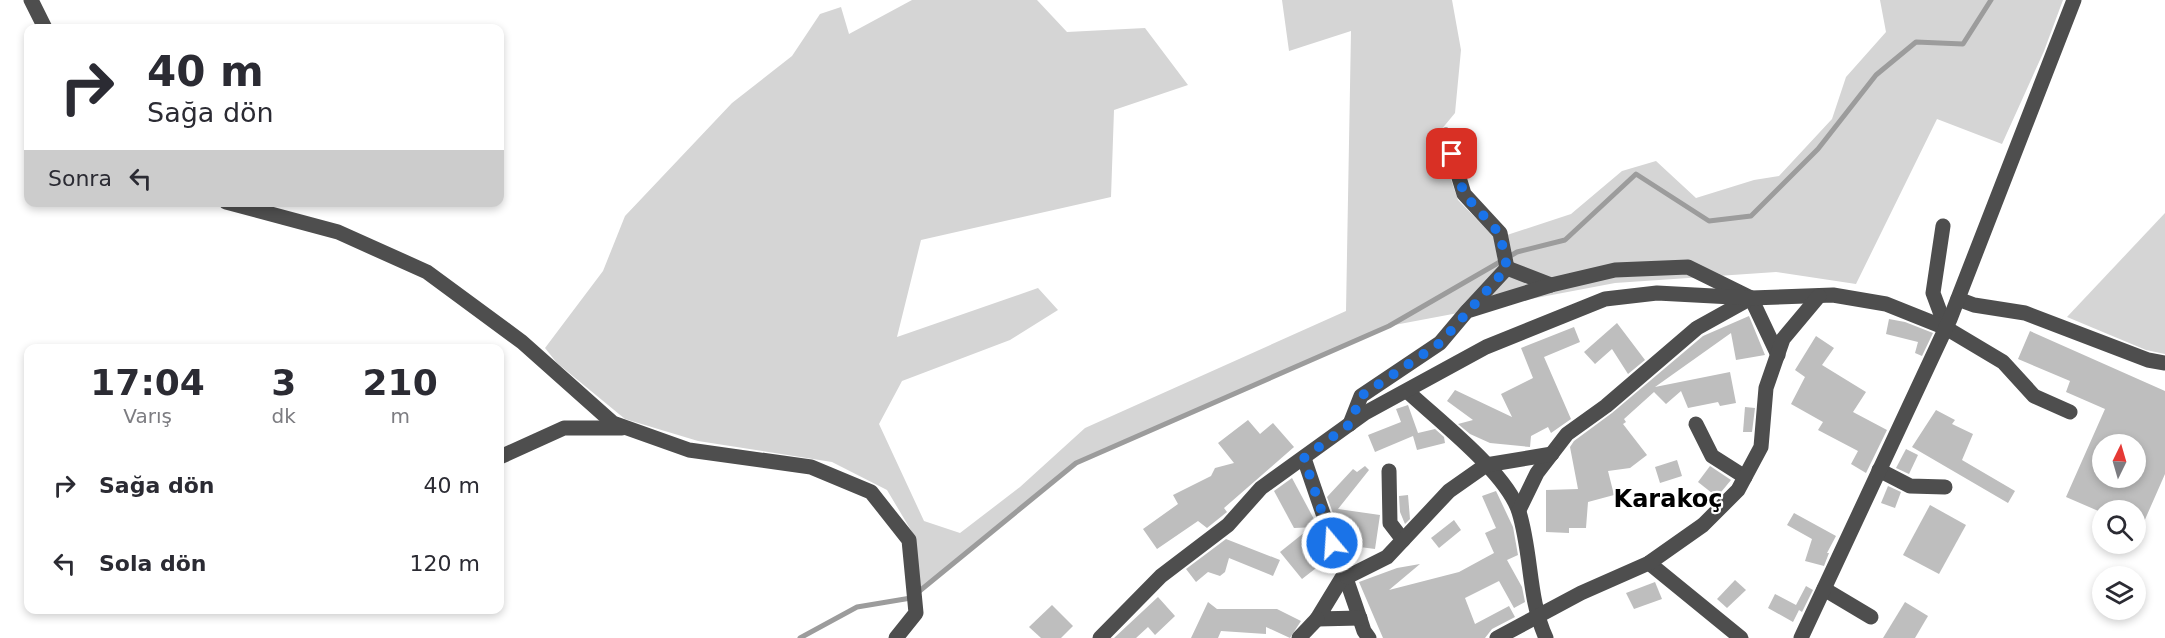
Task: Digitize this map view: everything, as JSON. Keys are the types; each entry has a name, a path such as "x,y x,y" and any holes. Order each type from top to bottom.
{"street":[{"path":"31,0 43,24"},
{"path":"1801,638 1946,328 2074,0"},
{"path":"1446,135 1464,194 1500,234 1507,268"},
{"path":"245,207 339,232 427,272 522,342 613,423 689,450 811,467 872,492 909,540 916,613 896,638"},
{"path":"1943,226 1933,293 1946,328"},
{"path":"1467,311 1551,285 1615,270 1688,267 1751,298 1778,355"},
{"path":"1507,268 1551,285"},
{"path":"1350,424 1361,396 1440,343 1507,268"},
{"path":"1100,638 1161,576 1228,525 1261,488 1350,424 1486,346 1605,299 1657,293 1751,298 1819,296 1886,304 1946,328 2003,362 2034,396 2070,412"},
{"path":"1497,638 1649,563 1703,525 1738,490 1761,447 1767,388 1783,339 1819,296"},
{"path":"1519,510 1537,473 1567,434 1606,406 1697,328 1751,298"},
{"path":"1958,299 1974,306 2025,313 2148,360 2165,363"},
{"path":"1407,391 1500,478 1519,510 1530,563 1536,617 1546,638"},
{"path":"1695,424 1712,456 1746,477"},
{"path":"504,455 564,428 628,428"},
{"path":"1299,638 1317,619 1346,575 1387,557 1449,491 1486,465 1552,454"},
{"path":"1304,458 1332,543 1369,638"},
{"path":"1879,470 1910,486 1945,487"},
{"path":"1389,471 1390,523 1403,540"},
{"path":"1649,563 1742,638"},
{"path":"1824,589 1871,617"},
{"path":"1317,619 1360,618"}],"shaded area":[{"path":"912,0 1037,0 1067,32 1145,28 1188,85 1114,110 1111,197 921,240 897,337 1038,288 1058,310 1010,340 902,381 879,424 924,521 960,533 1020,487 1085,428 1346,311 1351,31 1289,51 1282,0 1452,0 1461,50 1455,113 1436,136 1458,200 1494,237 1499,267 1458,313 1389,326 1076,463 920,591 915,537 887,490 832,462 698,441 625,419 557,363 545,348 603,271 625,216 732,103 792,56 820,14 841,7 849,34"},
{"path":"1880,0 2063,0 2044,51 2002,144 1937,119 1856,284 1776,272 1615,283 1467,311 1507,268 1507,235 1571,214 1622,171 1656,161 1696,198 1754,180 1779,176 1832,119 1846,77 1886,32"},
{"path":"2165,213 2165,354 2146,350 2067,317"}],"building":[{"path":"1749,316 1765,355 1736,360 1731,333 1655,387 1730,372 1736,403 1720,406 1718,402 1688,408 1681,391 1666,404 1654,392 1624,419 1626,422 1623,424 1647,455 1630,468 1608,471 1614,495 1588,502 1586,528 1569,528 1569,533 1546,532 1546,490 1578,489 1570,447 1574,441 1612,413 1703,336"},
{"path":"1889,319 1905,322 1933,333 1922,356 1915,353 1918,342 1886,334"},
{"path":"1617,323 1645,360 1628,374 1612,349 1595,364 1584,352"},
{"path":"1574,327 1580,342 1544,357 1571,419 1551,433 1548,427 1531,436 1530,447 1490,443 1470,434 1458,424 1473,420 1447,401 1455,390 1512,417 1501,394 1533,378 1521,348"},
{"path":"2030,331 2165,391 2165,474 2146,517 2146,500 2092,500 2092,508 2066,497 2092,438 2092,488 2146,488 2146,434 2094,434 2105,409 2066,392 2070,381 2018,359"},
{"path":"1816,336 1834,348 1822,365 1866,392 1853,412 1887,430 1866,473 1851,464 1858,451 1818,430 1823,422 1791,404 1805,377 1795,370"},
{"path":"1408,405 1418,433 1435,429 1444,437 1445,443 1417,450 1413,436 1375,452 1368,435 1401,422 1396,409"},
{"path":"1745,407 1755,408 1752,432 1743,432"},
{"path":"1936,410 1955,420 1952,424 1973,434 1962,460 2015,491 2008,503 1912,447"},
{"path":"1248,420 1260,434 1273,423 1294,447 1224,508 1227,512 1207,528 1198,521 1157,549 1143,529 1178,504 1173,495 1211,476 1215,468 1234,463 1218,443"},
{"path":"1906,449 1918,455 1909,474 1896,468"},
{"path":"1677,460 1682,476 1660,483 1655,467"},
{"path":"1365,466 1369,470 1338,509 1380,515 1375,549 1345,545 1347,526 1338,527 1327,497 1353,469 1357,472"},
{"path":"1710,466 1731,480 1717,497 1698,482"},
{"path":"1292,478 1318,527 1294,528 1274,491"},
{"path":"1888,486 1901,492 1895,508 1881,503"},
{"path":"1496,491 1513,527 1518,555 1507,560 1522,587 1525,602 1514,608 1499,581 1465,598 1475,624 1509,606 1515,617 1492,629 1485,638 1383,638 1359,582 1397,568 1420,564 1389,590 1459,572 1494,553 1485,533 1496,528 1482,496"},
{"path":"1408,495 1410,519 1405,524 1400,512 1399,496"},
{"path":"1930,505 1966,525 1939,574 1903,555"},
{"path":"1794,513 1836,536 1827,553 1829,553 1824,566 1805,561 1812,539 1787,525"},
{"path":"1454,520 1461,530 1439,548 1431,538"},
{"path":"1305,532 1325,555 1317,562 1320,565 1302,579 1280,552"},
{"path":"1226,539 1280,560 1273,576 1229,558 1225,572 1220,576 1208,572 1196,582 1186,569"},
{"path":"1735,580 1746,590 1727,608 1717,599"},
{"path":"1655,582 1662,599 1634,609 1626,593"},
{"path":"1806,586 1813,590 1802,612 1799,610 1793,622 1768,608 1775,594 1796,605"},
{"path":"1158,597 1175,616 1155,635 1148,627 1136,638 1114,638"},
{"path":"1208,602 1217,609 1277,609 1301,621 1290,638 1266,627 1266,634 1221,631 1218,638 1191,638"},
{"path":"1905,602 1928,616 1915,638 1883,638"},
{"path":"1052,605 1073,626 1061,638 1041,638 1029,627"}],"waterway":[{"path":"800,638 857,607 911,598 1076,463 1389,326 1517,252 1565,240 1636,174 1709,221 1751,216 1818,149 1876,75 1916,42 1963,44 1991,0"}],"district":[{"name":"Karakoç","path":"1668,499"}],"route":[{"path":"1332,543 1304,458 1350,424 1361,396 1440,343 1507,268 1500,234 1464,194 1452,154"}]}
